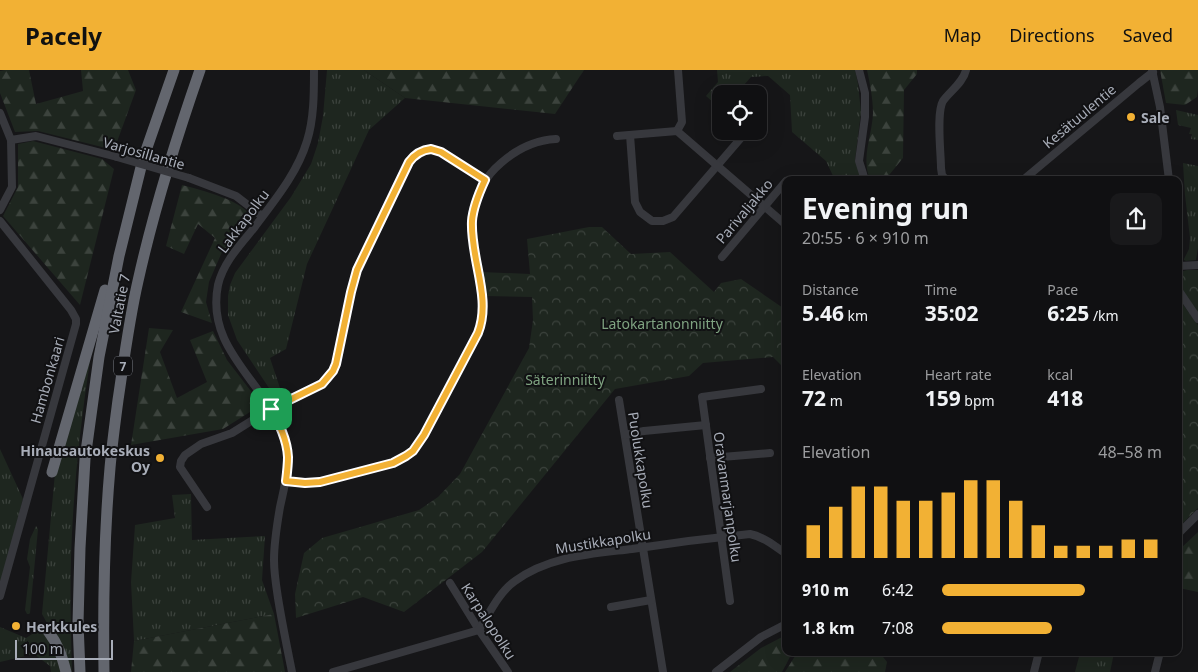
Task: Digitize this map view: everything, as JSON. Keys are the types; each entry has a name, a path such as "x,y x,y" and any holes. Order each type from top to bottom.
{"highway":[{"name":"Valtatie 7","path":"80,672 78,623 85,459 99,357 118,256 144,159 174,70"},
{"name":"Valtatie 7","path":"104,672 104,548 110,466 123,365 138,282 157,204 181,124 200,70"},
{"path":"52,472 103,297 118,256"},
{"path":"48,631 62,654 66,672"}],"street":[{"name":"Lakkapolku","path":"292,672 274,574 275,542 286,481 288,459 286,444 281,427 271,409 225,342 219,326 215,305 218,282 229,260 286,184 304,153 312,119 314,70"},
{"path":"677,131 682,122 678,70"},
{"path":"859,70 865,93 865,117 859,161 864,176"},
{"path":"943,176 939,111 944,100 961,81 966,70"},
{"path":"1152,71 1160,107 1169,176"},
{"name":"Kesätuulentie","path":"1027,176 1152,71"},
{"path":"0,113 11,140 12,187 0,210"},
{"path":"617,136 677,131 782,222"},
{"path":"630,135 635,202 640,212 652,221 663,221 673,217 740,140"},
{"name":"Varjosillantie","path":"11,140 36,136 189,178 236,196 262,216"},
{"path":"286,481 320,482 393,463 406,456 417,445 482,325 483,304 472,223 476,201 485,180 507,158 516,152 534,142 556,139"},
{"path":"207,507 180,466 181,461 185,455 201,444 232,433 271,409 322,384 333,371 357,270 413,157 419,152 438,150 485,180"},
{"name":"Parivaljakko","path":"722,257 782,186"},
{"name":"Hambonkaari","path":"0,220 71,310 76,319 0,596"},
{"path":"1182,266 1198,266"},
{"path":"1182,295 1198,319"},
{"name":"Oravanmarjanpolku","path":"730,600 702,397 761,389"},
{"name":"Puolukkapolku","path":"619,400 663,672"},
{"path":"625,435 644,431 706,425"},
{"path":"710,458 770,452"},
{"path":"1182,530 1198,514"},
{"name":"Mustikkapolku","path":"479,630 496,600 513,582 536,567 563,558 750,534 766,540 782,551"},
{"name":"Karpalopolku","path":"450,583 508,672"},
{"path":"611,607 651,600"},
{"path":"716,672 761,637 782,626"},
{"path":"334,672 479,630"},
{"path":"1038,656 1034,671 1044,672"},
{"path":"1155,672 1159,656"}],"green space":[{"path":"29,70 36,104 83,91 81,70 128,70 136,90 114,150 38,131 15,132 0,93 0,71"},
{"path":"327,70 364,70 405,98 369,130 307,264 286,349 270,358 283,397 277,400 237,340 228,315 228,296 235,273 291,197 311,164 318,143 323,116"},
{"path":"364,70 584,70 555,114 405,98"},
{"path":"717,70 855,70 861,112 855,160 861,176 833,176 826,161 792,132 790,95 768,76 751,77 744,85 715,85 718,82"},
{"path":"867,70 917,70 917,74 904,90 903,158 888,176 869,176 868,171 867,155 873,113"},
{"path":"1160,70 1198,70 1197,97 1185,105 1166,103"},
{"path":"712,89 712,101 706,96"},
{"path":"1176,110 1198,115 1198,140 1191,139 1192,134 1189,134 1191,128 1178,125"},
{"path":"33,141 102,159 114,169 80,305 3,216 18,187 18,144"},
{"path":"1183,163 1198,166 1198,248 1196,260 1186,261 1184,259 1189,249 1190,238"},
{"path":"182,185 231,201 240,206 251,218 222,252 209,282 206,302 212,323 181,312 215,238 198,224 184,254 166,246"},
{"name":"Säterinniitty","path":"589,227 602,227 631,254 670,252 714,292 721,283 741,279 782,307 782,366 773,357 703,363 689,376 615,389 482,552 404,612 363,597 296,618 295,594 304,553 322,538 419,510 438,497 460,474 529,348 533,320 532,297 485,296 481,272 530,274 527,239"},
{"path":"1198,270 1198,314 1182,290 1182,271"},
{"path":"1182,303 1198,325 1198,508 1182,524"},
{"path":"149,328 173,330 160,352 177,398 207,382 190,340 213,331 227,360 257,399 258,407 223,429 131,445"},
{"path":"89,358 73,509 71,572 72,672 69,672 55,635 42,614 55,473"},
{"path":"0,449 23,499 0,586"},
{"path":"191,494 192,540 265,536 262,580 274,614 134,641 131,582 135,525 175,518 172,495"},
{"path":"36,526 38,529 30,613 27,614 25,610 30,567 27,559 30,539"},
{"path":"1198,532 1198,592 1182,589 1182,547"},
{"path":"274,614 285,672 131,672 134,641"},
{"path":"0,627 26,638 40,629 50,641 62,672 51,672 50,666 34,654 0,662"},
{"path":"782,637 782,656 790,656 782,672 730,672 761,648"},
{"path":"795,656 882,656 887,662 885,672 785,672"},
{"path":"1079,656 1113,656 1110,672 1075,672"}],"place":[{"name":"Sale","path":"1131,117"},
{"name":"Hinausautokeskus Oy","path":"160,458"},
{"name":"Herkkules","path":"16,626"}],"route":[{"path":"431,149 438,150 485,180 476,201 472,218 473,241 483,304 482,325 424,435 413,451 393,463 320,482 286,481 288,459 286,444 281,427 271,409 322,384 333,371 357,270 413,157 419,152 431,149"}],"park label":[{"name":"Latokartanonniitty","path":"662,323"}]}
